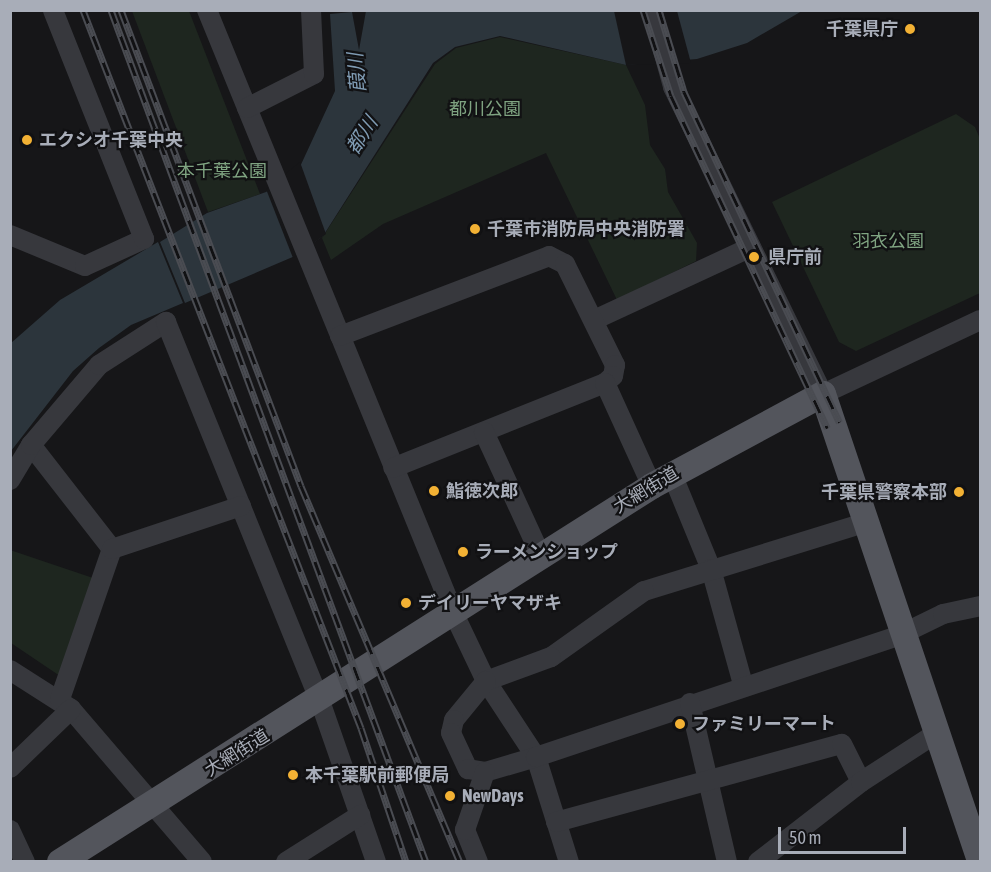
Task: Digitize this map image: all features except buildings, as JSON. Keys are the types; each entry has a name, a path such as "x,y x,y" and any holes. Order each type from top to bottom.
{"main road":[{"name":"大網街道","path":"60,861 320,701 541,556 662,480 823,394"},
{"path":"823,394 900,635 981,861"}],"street":[{"path":"10,235 85,266 144,239 53,10"},
{"path":"207,10 454,614 486,681 536,757 569,861"},
{"path":"247,108 314,74 311,10"},
{"path":"652,10 673,87 823,394 981,320"},
{"path":"594,320 751,247"},
{"path":"340,336 549,256 565,264 615,364 613,376 605,383 393,468"},
{"path":"10,480 31,445 99,365 166,322 320,701 376,861"},
{"path":"605,383 711,569 743,684"},
{"path":"484,432 541,556"},
{"path":"31,445 112,549"},
{"path":"112,549 241,506"},
{"path":"864,523 644,591 551,657 486,681 454,720 451,733 468,769 485,772 536,757 743,684 900,635 943,614 981,606"},
{"path":"10,768 66,704 112,549"},
{"path":"10,670 66,704 202,861"},
{"path":"690,703 727,861"},
{"path":"758,861 861,782 935,734"},
{"path":"556,822 842,744 861,782"},
{"path":"478,861 465,830 485,772"},
{"path":"286,861 360,816"},
{"path":"10,830 25,861"}],"green space":[{"name":"本千葉公園","path":"132,11 189,11 260,194 208,212"},
{"name":"都川公園","path":"500,37 626,65 645,105 650,145 665,169 668,192 697,243 696,261 617,300 546,153 383,224 331,260 322,238 435,64 456,48"},
{"name":"羽衣公園","path":"956,114 975,127 980,139 980,293 856,351 839,342 772,202"},
{"path":"10,550 96,579 60,676 11,643"}],"water":[{"path":"366,11 802,11 747,43 697,59 626,65 500,36 455,47 433,63 323,236 295,256 185,303 160,242 207,213 266,192 298,171 335,91 330,14 352,12 359,50"},
{"path":"158,242 183,303 131,325 99,348 73,371 11,451 11,343 60,300"}],"pier":[{"path":"614,11 677,11 691,63 626,65"},
{"path":"300,162 326,234 293,258 266,189"}],"railway":[{"path":"83,10 361,728 406,862"},
{"path":"111,10 426,862"},
{"path":"121,10 301,486 460,862"},
{"path":"643,10 671,96 827,428"},
{"path":"659,10 684,92 839,422"}],"place":[{"name":"千葉県庁","path":"910,29"},
{"name":"エクシオ千葉中央","path":"27,140"},
{"name":"千葉市消防局中央消防署","path":"475,229"},
{"name":"県庁前","path":"754,257"},
{"name":"鮨徳次郎","path":"434,491"},
{"name":"千葉県警察本部","path":"959,492"},
{"name":"ラーメンショップ","path":"463,552"},
{"name":"デイリーヤマザキ","path":"406,603"},
{"name":"ファミリーマート","path":"680,724"},
{"name":"本千葉駅前郵便局","path":"293,775"},
{"name":"NewDays","path":"450,796"}],"water label":[{"name":"葭川","path":"356,73"},
{"name":"都川","path":"361,135"}]}
